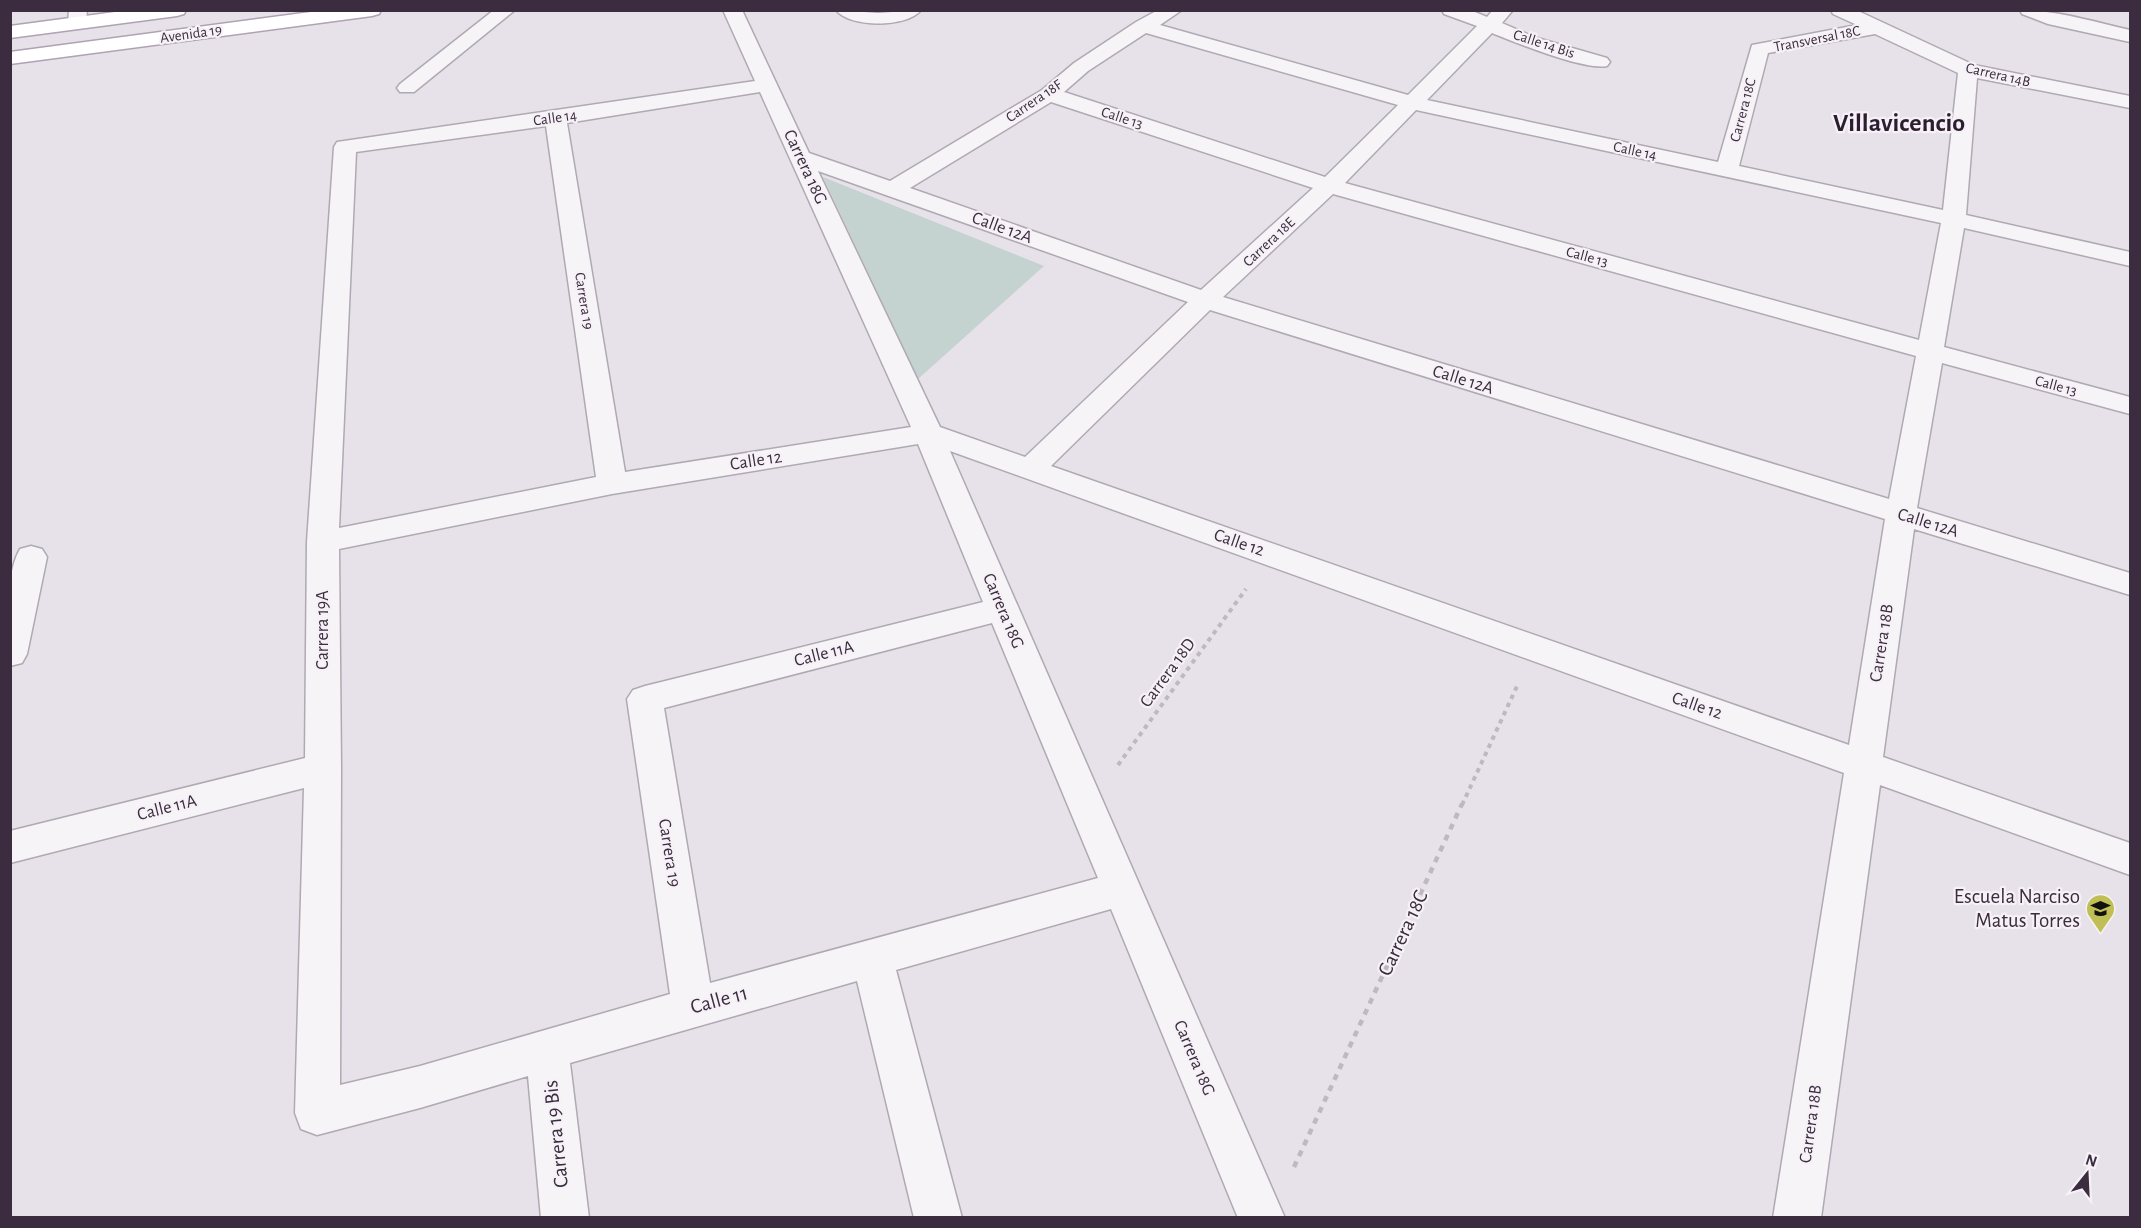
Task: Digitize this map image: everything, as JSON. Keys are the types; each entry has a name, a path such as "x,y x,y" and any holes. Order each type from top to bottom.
{"main road":[{"name":"Avenida 19","path":"10,32 78,17 177,10"},
{"name":"Avenida 19","path":"10,58 372,10"}],"street":[{"path":"407,88 506,10"},
{"name":"Carrera 18G","path":"732,10 928,433 1262,1218"},
{"path":"844,10 857,17 880,19 912,10"},
{"name":"Carrera 18F","path":"893,189 1048,94 1081,67 1143,26 1173,10"},
{"name":"Calle 14 Bis","path":"1451,10 1497,17 1527,41 1600,62"},
{"name":"Carrera 14B","path":"1839,10 1968,70 2130,102"},
{"path":"2029,10 2055,20 2130,36"},
{"name":"Carrera 18E","path":"1030,469 1205,300 1329,186 1497,17"},
{"name":"Calle 14","path":"1143,26 1413,103 2130,259"},
{"name":"Transversal 18C","path":"1759,49 1874,28"},
{"name":"Carrera 18C","path":"1727,170 1759,49"},
{"name":"Carrera 18B","path":"1797,1218 1902,515 1954,219 1968,70"},
{"name":"Calle 14","path":"345,147 556,118 765,85"},
{"name":"Calle 13","path":"1048,94 1329,186 2130,406"},
{"name":"Carrera 19","path":"556,118 612,484"},
{"name":"Carrera 19A","path":"317,1113 323,768 323,542 345,147"},
{"name":"Calle 12A","path":"802,158 1205,300 2130,584"},
{"name":"Calle 12","path":"323,542 612,484 928,433 2130,859"},
{"path":"10,654 32,557"},
{"name":"Calle 11A","path":"645,699 1002,609"},
{"name":"Carrera 19","path":"645,699 693,1007"},
{"name":"Calle 11A","path":"10,847 323,768"},
{"name":"Calle 11","path":"317,1113 420,1087 693,1007 1122,889"},
{"path":"872,958 939,1218"},
{"name":"Carrera 19 Bis","path":"547,1050 565,1218"}],"path":[{"name":"Carrera 18D","path":"1087,808 1272,554"},
{"name":"Carrera 18C","path":"1291,1174 1535,648"}],"shaded area":[{"path":"823,177 1044,266 918,379"}],"place":[{"name":"Escuela Narciso Matus Torres","path":"2101,934"}],"district":[{"name":"Villavicencio","path":"1899,123"}]}
